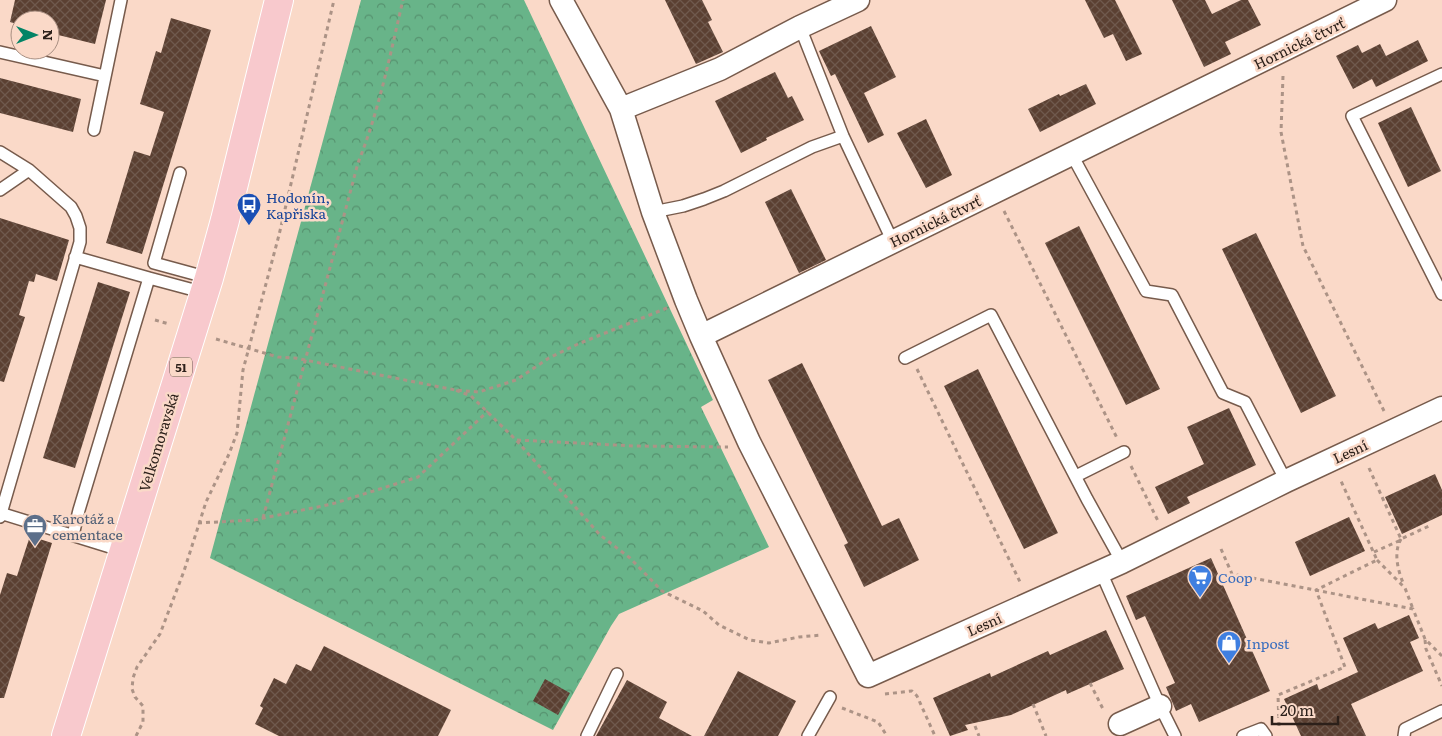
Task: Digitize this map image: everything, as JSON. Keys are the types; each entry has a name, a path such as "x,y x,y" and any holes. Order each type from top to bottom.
{"main road":[{"name":"Velkomoravská","path":"66,736 207,286 279,0"}],"street":[{"path":"560,0 621,109 653,212 701,336"},
{"path":"621,109 720,69 800,27 858,0"},
{"name":"Hornická čtvrť","path":"701,336 1386,0"},
{"name":"Lesní","path":"701,336 749,442 868,676 1102,572 1286,481 1442,408"},
{"path":"1120,724 1160,706"}],"lane":[{"path":"94,130 121,0"},
{"path":"800,27 843,136 893,242"},
{"path":"0,52 105,76"},
{"path":"1442,74 1352,116 1442,294"},
{"path":"653,212 704,200 812,147 843,136"},
{"path":"0,152 29,170 70,207 76,216 80,228 80,242 0,514 123,550"},
{"path":"1072,155 1146,290 1172,296 1223,393 1245,402 1286,481"},
{"path":"0,190 29,170"},
{"path":"180,173 154,263 207,286"},
{"path":"75,258 149,278 207,286"},
{"path":"74,535 79,510 149,278"},
{"path":"907,357 991,315 1122,562"},
{"path":"1076,476 1124,452"},
{"path":"1102,572 1160,706 1175,736"},
{"path":"587,736 617,674"},
{"path":"808,736 830,697"},
{"path":"1404,736 1405,729 1442,712"},
{"path":"1243,736 1261,729 1266,736"}],"path":[{"path":"136,736 143,722 143,706 135,697 132,689 133,678 137,667 160,634 184,571 198,523 237,433 243,370 279,235 334,0"},
{"path":"263,518 358,164 387,71 403,0"},
{"path":"1284,50 1281,132 1303,246 1393,431"},
{"path":"997,191 1007,220 1167,540"},
{"path":"208,337 278,357 305,360 455,390 479,392 516,380 549,358 578,344 686,300"},
{"path":"907,357 1030,603"},
{"path":"455,390 471,396 488,412 516,440 600,535 630,558 662,591 703,610 719,626 750,640 769,643 800,637 847,633"},
{"path":"198,523 263,518 332,504 418,477 488,412"},
{"path":"516,440 684,448 730,447 749,442"},
{"path":"1369,468 1401,539"},
{"path":"1341,481 1378,560 1405,588"},
{"path":"1374,552 1429,526"},
{"path":"1401,539 1398,545 1397,570 1425,639 1426,649 1442,686"},
{"path":"1221,549 1232,574 1413,609"},
{"path":"1316,590 1378,560"},
{"path":"1279,728 1278,695 1345,667 1316,590"},
{"path":"1425,639 1442,656"},
{"path":"881,694 912,691 918,696 935,736"},
{"path":"830,697 836,705 878,722 887,736"},
{"path":"1033,704 1046,736"},
{"path":"975,726 979,736"}],"green space":[{"path":"361,0 524,0 713,400 701,407 769,547 619,614 553,730 210,558"}],"building":[{"path":"15,0 106,0 95,44 60,35 60,10 13,10"},
{"path":"665,0 702,0 712,20 708,22 723,52 696,64"},
{"path":"1085,0 1115,0 1142,54 1126,61 1113,34 1104,38"},
{"path":"1172,0 1205,0 1212,14 1241,0 1248,0 1261,25 1225,42 1231,54 1204,67"},
{"path":"171,18 211,30 142,254 106,243 134,151 150,156 164,112 140,104 156,51 161,53"},
{"path":"871,26 896,77 864,93 884,135 868,143 835,74 831,76 819,51"},
{"path":"1418,40 1428,61 1376,87 1372,79 1353,89 1336,56 1358,45 1362,53 1380,44 1386,56"},
{"path":"775,72 788,98 792,96 804,120 766,138 767,140 741,153 715,101"},
{"path":"0,78 81,99 73,132 0,113"},
{"path":"1086,84 1096,104 1040,132 1028,109 1059,94 1060,96"},
{"path":"1411,107 1441,171 1408,187 1378,123"},
{"path":"926,119 952,175 926,188 897,133"},
{"path":"791,189 826,260 799,273 765,202"},
{"path":"0,218 69,240 57,281 36,274 34,282 29,281 19,315 25,317 4,382 0,381"},
{"path":"1079,226 1160,389 1126,405 1045,243"},
{"path":"1256,233 1336,396 1301,413 1222,249"},
{"path":"98,282 130,292 75,468 43,458"},
{"path":"802,363 882,526 899,518 919,560 864,587 844,545 848,543 768,380"},
{"path":"978,369 1058,533 1024,549 944,386"},
{"path":"1229,408 1256,465 1187,497 1190,503 1168,514 1155,487 1204,464 1187,427"},
{"path":"1435,474 1442,490 1442,515 1402,534 1385,497"},
{"path":"1349,517 1365,551 1310,576 1295,542"},
{"path":"30,536 52,543 4,698 0,698 0,595 7,573 17,576"},
{"path":"1211,558 1270,691 1199,722 1191,704 1176,711 1166,687 1175,683 1145,616 1136,620 1126,596"},
{"path":"1409,615 1419,638 1410,642 1423,671 1351,704 1366,736 1301,736 1284,699 1317,684 1319,690 1358,672 1343,638 1375,623 1378,629"},
{"path":"1106,630 1124,669 1067,694 1066,690 1011,715 965,725 968,730 950,736 933,698 990,673 991,677 1048,651 1050,655"},
{"path":"324,646 451,710 438,736 279,736 255,724 263,708 260,706 274,678 286,684 296,664 311,671"},
{"path":"738,671 796,701 778,736 704,736"},
{"path":"545,679 570,693 558,715 533,701"},
{"path":"627,680 667,702 659,718 692,736 596,736"}],"place":[{"name":"Hodonín, Kapřiska","path":"249,226"},
{"name":"Karotáž a cementace","path":"35,547"},
{"name":"Coop","path":"1200,598"},
{"name":"Inpost","path":"1229,664"}]}
